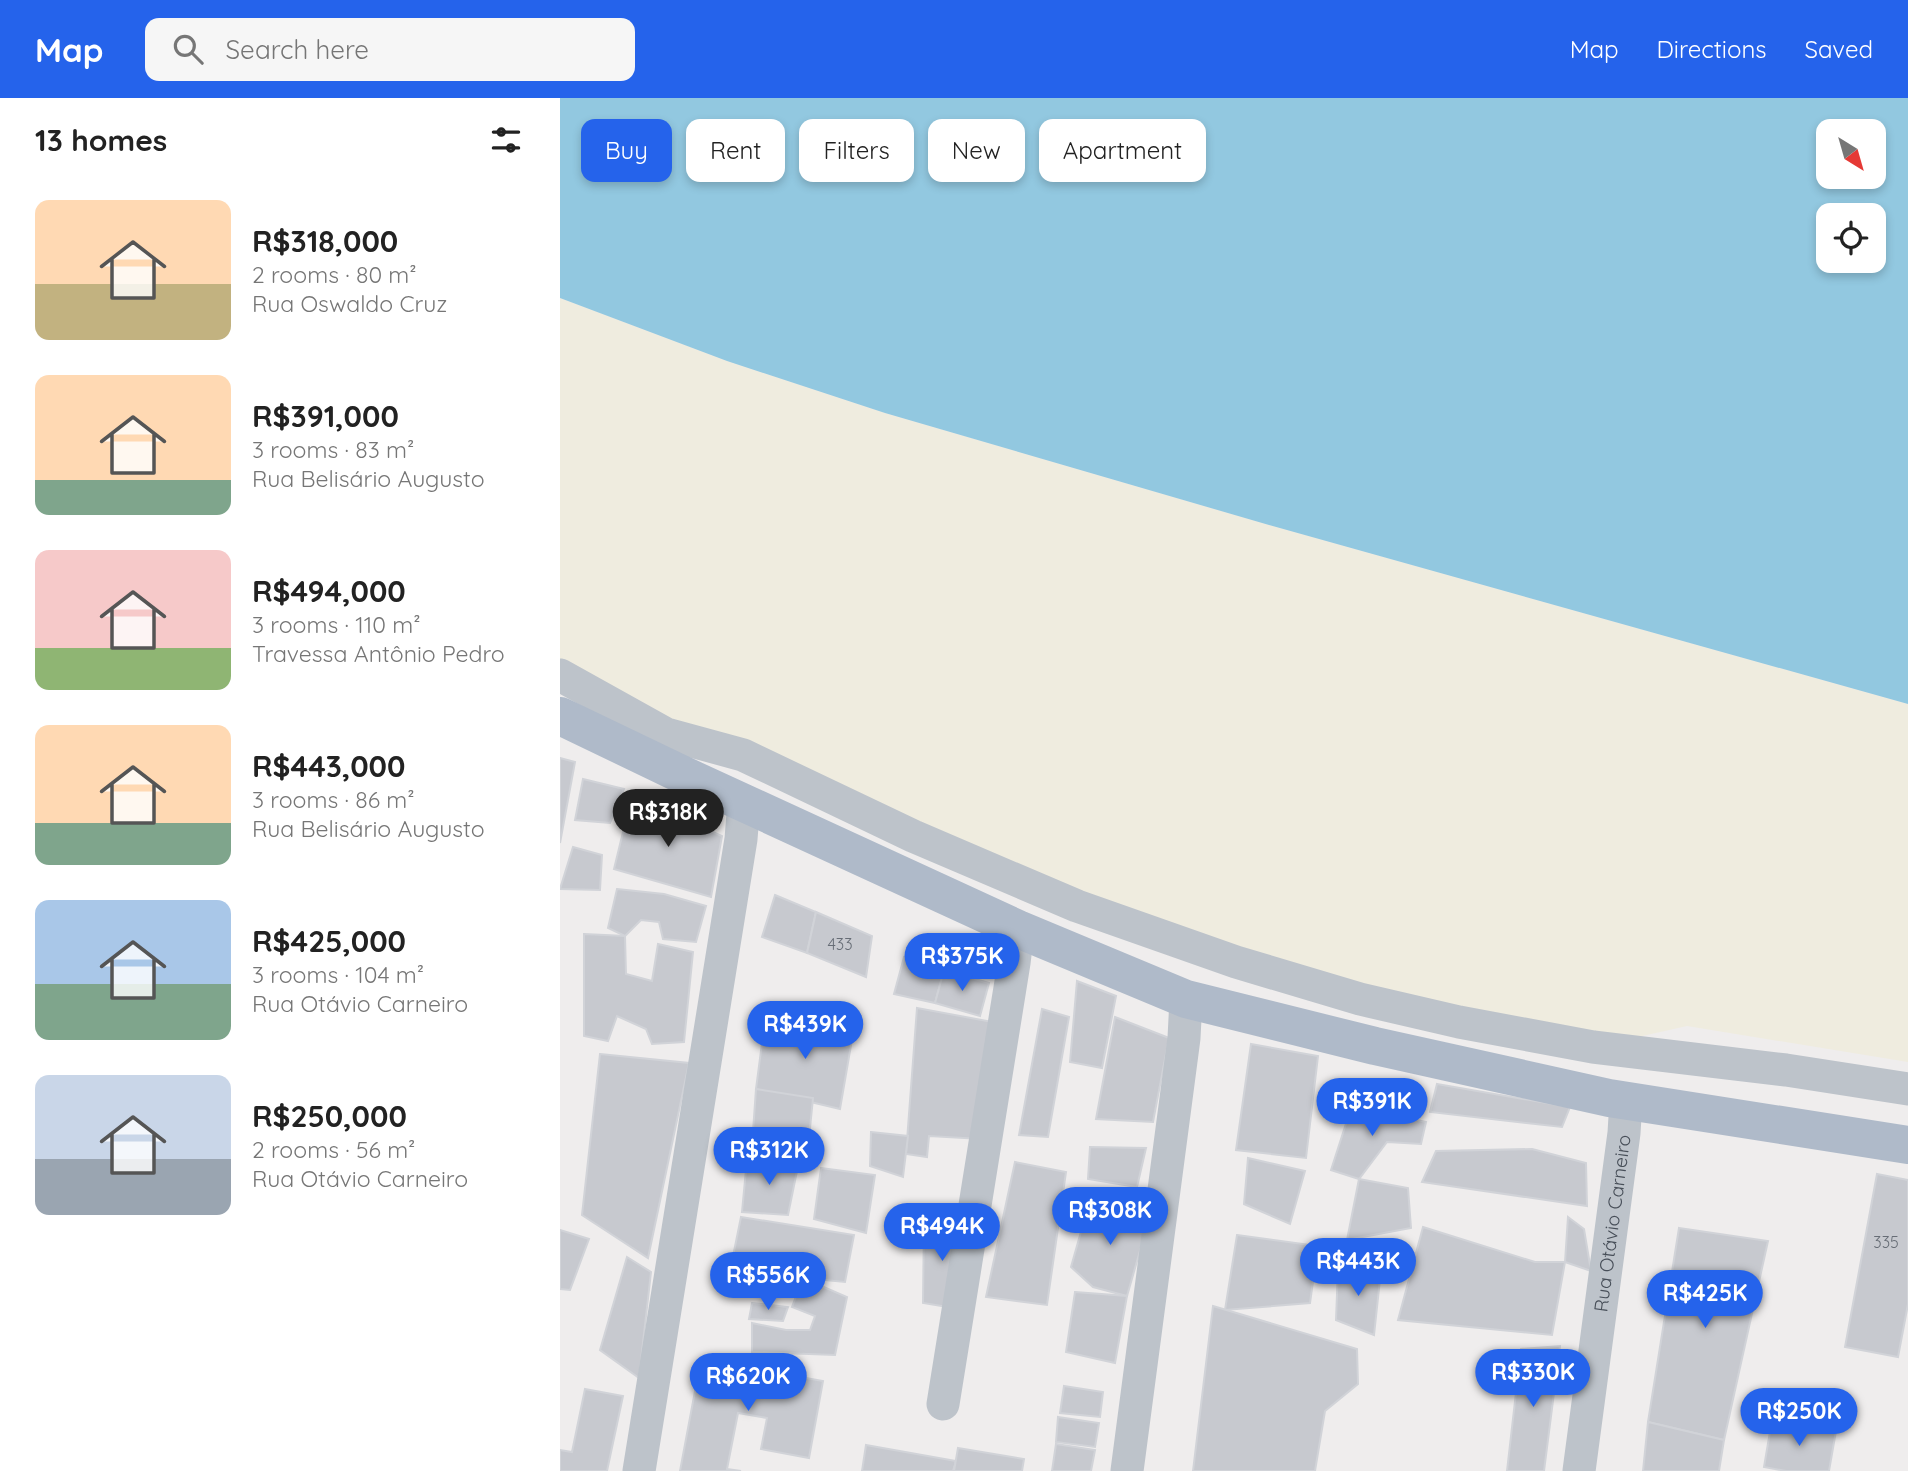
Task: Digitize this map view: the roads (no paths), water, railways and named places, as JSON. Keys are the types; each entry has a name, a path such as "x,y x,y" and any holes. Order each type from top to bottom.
{"main road":[{"path":"560,716 1018,929 1185,999 1375,1046 1609,1098 1908,1145"}],"street":[{"path":"560,675 666,734 743,755 913,836 1077,906 1248,965 1360,999 1459,1022 1580,1045 1786,1070 1908,1089"},
{"path":"639,1471 741,839 744,802"},
{"path":"943,1404 1018,929"},
{"path":"1127,1471 1184,1038 1185,999"},
{"name":"Rua Otávio Carneiro","path":"1579,1471 1624,1133 1626,1100"}],"water":[{"path":"560,98 1908,98 1908,704 1269,525 885,413 727,361 560,298"}]}
